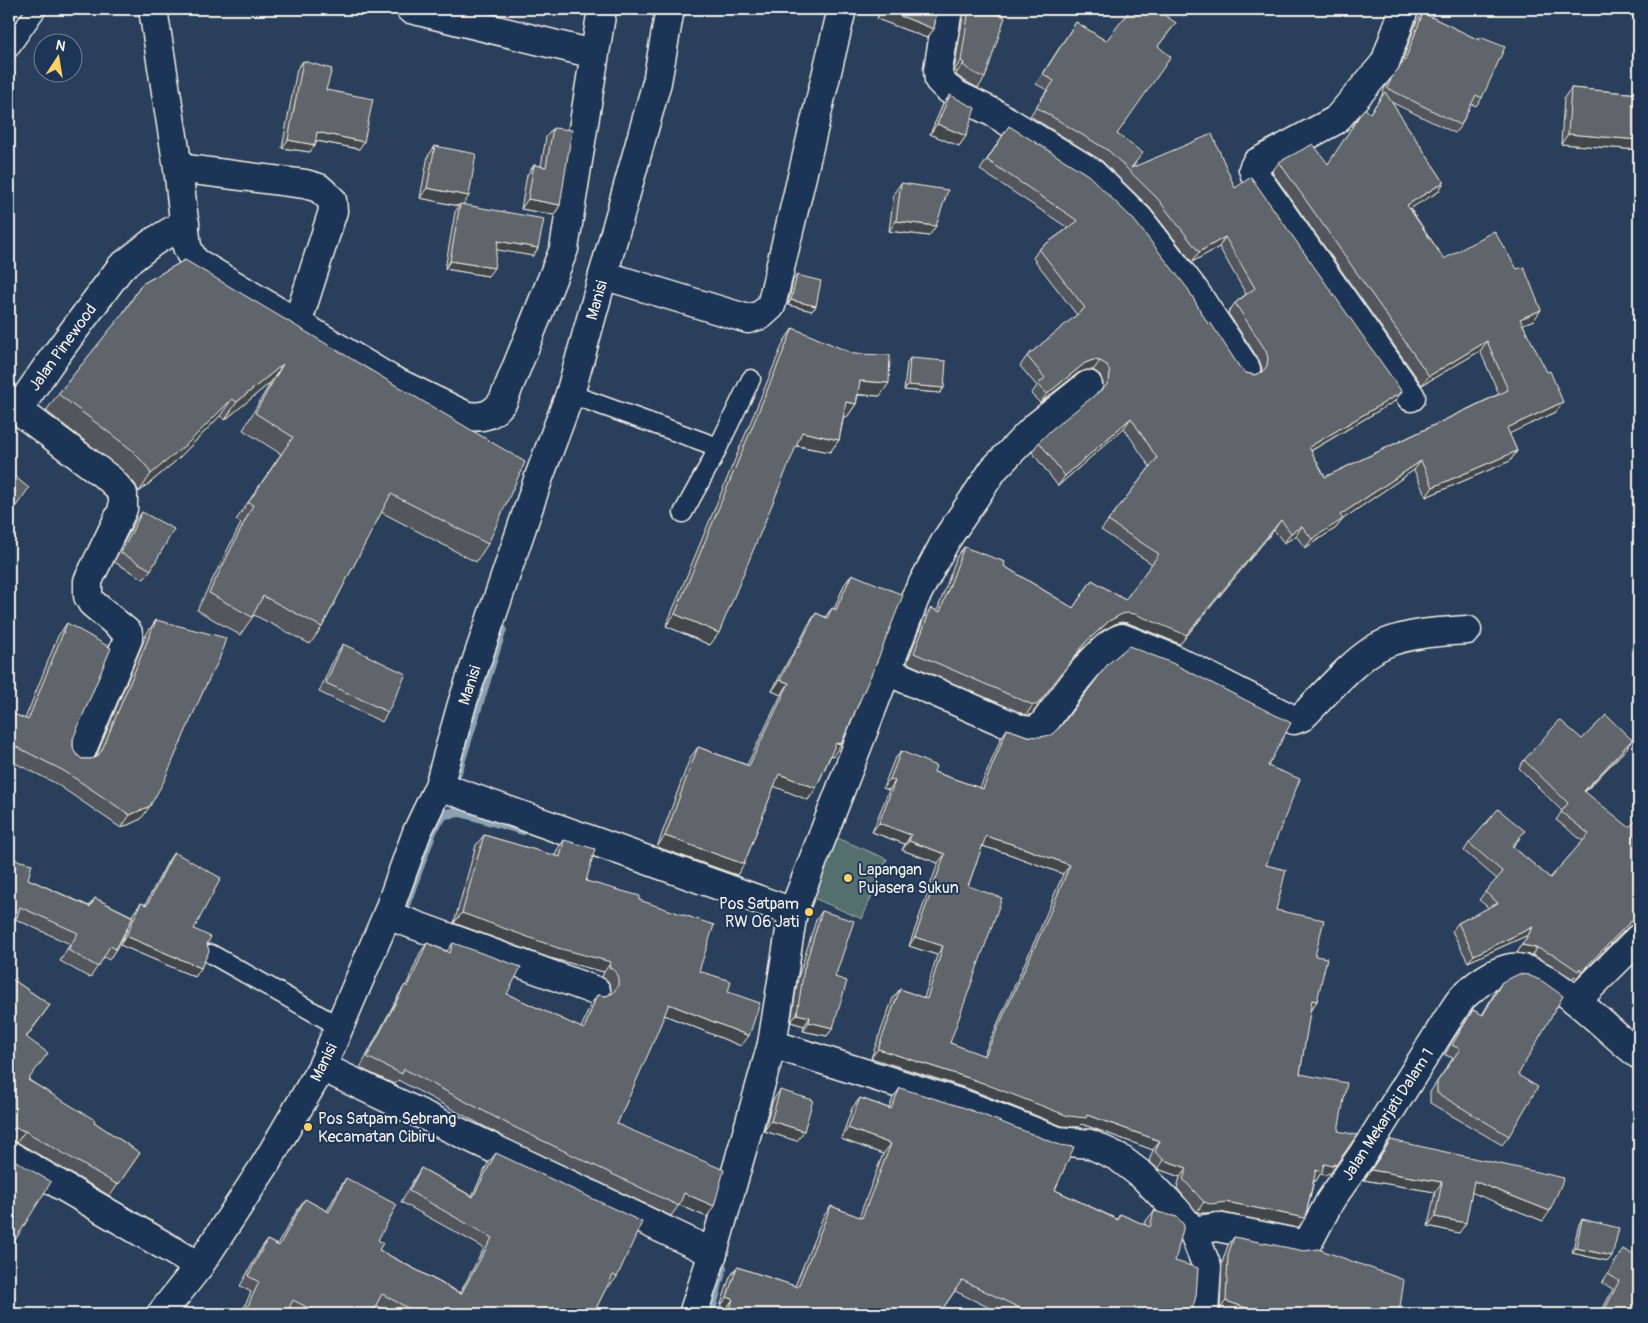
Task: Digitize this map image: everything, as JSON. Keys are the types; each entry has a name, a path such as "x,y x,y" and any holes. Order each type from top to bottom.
{"street":[{"path":"153,9 178,168 187,247 194,261 390,379 467,416 487,416 496,410 503,401 564,249 602,9"},
{"path":"410,9 594,54"},
{"name":"Manisi","path":"161,1314 199,1266 265,1165 322,1067 387,915 418,832 439,786 462,704 539,477 570,394 657,82 670,9"},
{"path":"603,275 748,319 761,315 771,306 842,9"},
{"path":"948,9 938,70 939,80 957,95 994,113 1091,172 1144,226 1194,290 1246,369"},
{"path":"1404,9 1385,63 1336,120 1256,163 1253,169 1412,397"},
{"path":"178,168 305,184 319,188 332,200 333,211 297,324"},
{"name":"Jalan Pinewood","path":"79,757 128,639 128,633 92,604 88,596 88,581 123,509 123,494 111,480 26,416 21,404 121,267 153,242 185,223"},
{"path":"694,1314 772,1044 793,912 915,598 946,540 994,469 1034,428 1088,385"},
{"path":"887,670 1022,730 1035,732 1042,726 1083,672 1109,645 1122,638 1172,658 1294,720 1302,717 1364,656 1382,644 1421,633 1467,630"},
{"path":"439,786 793,912"},
{"path":"387,915 596,991"},
{"path":"1576,1001 1639,938"},
{"name":"Jalan Mekarjati Dalam 1","path":"1193,1231 1217,1227 1301,1244 1307,1243 1312,1237 1330,1200 1363,1154 1464,996 1497,973 1512,968 1529,971 1576,1001 1626,1046 1639,1055"},
{"path":"772,1044 963,1104 1058,1140 1090,1144 1118,1157 1144,1176 1193,1231 1207,1267 1204,1314"},
{"path":"322,1067 713,1253"},
{"path":"9,1155 199,1266"}],"lane":[{"path":"9,49 37,9"},
{"path":"683,513 751,379"},
{"path":"570,394 718,447"},
{"path":"211,954 340,1027"}],"green space":[{"name":"Lapangan Pujasera Sukun","path":"835,837 887,859 862,919 809,896"}],"building":[{"path":"883,9 937,9 934,29"},
{"path":"969,9 987,12 987,10 1005,17 985,78 972,72 961,61"},
{"path":"1131,9 1156,9 1176,23 1158,46 1171,57 1117,134 1143,153 1131,168 1212,134 1235,188 1251,177 1402,392 1309,447 1325,477 1508,390 1487,341 1429,376 1279,162 1313,144 1328,164 1363,110 1365,109 1370,113 1385,92 1444,182 1407,205 1444,259 1494,231 1517,269 1524,267 1541,310 1520,319 1547,372 1550,371 1563,402 1507,428 1517,451 1433,487 1421,461 1340,515 1343,519 1312,539 1302,526 1291,533 1281,520 1186,635 1135,614 1122,614 1109,621 1086,642 1037,705 1033,705 914,653 931,608 940,612 964,547 1005,562 1004,566 1073,608 1092,580 1125,600 1159,554 1108,521 1157,458 1131,418 1065,476 1039,442 1051,430 1105,387 1109,381 1110,373 1107,365 1093,360 1085,363 1047,394 1038,384 1045,378 1027,356 1085,308 1039,249 1078,221 987,160 1009,126 1088,175 1134,220 1188,289 1208,324 1210,322 1240,368 1246,373 1254,375 1262,372 1267,366 1268,358 1266,351 1235,303 1255,288 1225,237 1199,252 1157,198 1109,151 1036,107 1054,81 1043,74 1076,22 1106,41"},
{"path":"1423,13 1479,40 1480,37 1505,47 1482,98 1476,95 1461,125 1387,88 1392,77 1405,60"},
{"path":"303,61 332,69 326,90 373,99 364,142 317,132 315,145 288,140"},
{"path":"1571,88 1639,94 1639,140 1568,134"},
{"path":"950,95 975,108 966,136 937,124"},
{"path":"553,128 572,130 560,205 528,199 534,165 546,167"},
{"path":"435,146 476,154 469,196 427,188"},
{"path":"901,183 948,190 936,226 896,221"},
{"path":"460,204 544,219 538,248 498,241 494,268 450,261"},
{"path":"185,260 525,462 488,544 391,494 322,627 263,596 252,617 209,593 253,505 248,503 293,437 255,413 283,364 237,402 232,399 189,442 151,474 132,450 58,394 124,312 142,284"},
{"path":"797,275 821,281 816,306 791,300"},
{"path":"793,328 854,354 890,355 889,383 860,381 856,404 846,402 839,440 802,432 719,633 675,614"},
{"path":"910,358 946,361 944,388 908,385"},
{"path":"9,472 29,488 9,516"},
{"path":"142,512 174,529 151,570 121,553"},
{"path":"852,574 903,595 878,659 841,744 836,743 816,788 779,774 744,864 665,836 698,747 749,766 789,683 780,680 797,647 816,613 827,618 832,608 836,610"},
{"path":"156,620 226,638 219,660 205,687 164,781 150,806 130,815 64,771 9,743 9,712 28,720 67,623 111,648 73,739 75,753 82,759 97,757 102,750"},
{"path":"343,644 406,674 388,712 326,683"},
{"path":"1129,646 1172,663 1291,723 1268,766 1300,779 1266,865 1286,870 1276,910 1324,920 1315,956 1327,958 1317,1001 1312,1000 1300,1074 1347,1083 1338,1131 1357,1135 1336,1165 1324,1164 1322,1172 1316,1170 1305,1218 1227,1202 1210,1204 1204,1202 1183,1179 1187,1168 1164,1160 1155,1152 1160,1141 1087,1115 1086,1118 1068,1116 975,1080 878,1049 900,989 927,999 943,946 915,937 945,854 909,841 911,835 879,823 895,781 890,779 901,751 936,766 934,772 983,789 1007,729 1027,736 1040,737 1051,735 1061,726 1108,664","holes":["986,836 1070,865 985,1056 950,1043 1002,898 968,886"]},
{"path":"1606,715 1632,740 1584,791 1629,827 1639,818 1639,916 1633,919 1582,971 1580,968 1578,971 1556,956 1537,948 1522,945 1533,927 1474,955 1458,923 1498,903 1485,892 1503,872 1469,843 1498,809 1525,831 1512,846 1550,878 1589,834 1561,812 1568,803 1524,760 1560,720 1582,739"},
{"path":"484,835 560,857 564,840 595,849 586,881 640,896 639,900 714,925 699,971 731,981 728,992 760,1003 749,1036 669,1004 617,1124 724,1170 714,1206 684,1193 679,1206 510,1125 404,1069 402,1074 367,1057 405,985 408,987 427,943 450,953 453,943 521,967 507,994 584,1029 597,995 606,996 613,993 618,986 618,978 615,971 609,967 611,962 558,948 462,913"},
{"path":"174,852 221,878 194,929 211,937 207,944 209,951 201,968 126,936 141,903 147,905"},
{"path":"9,858 32,864 28,879 90,907 95,898 133,917 116,949 110,946 98,967 68,950 78,933 20,907 17,917 10,915 9,918"},
{"path":"822,911 854,921 835,977 847,981 833,1028 809,1022 810,1017 797,1014 804,969"},
{"path":"1519,974 1528,975 1542,981 1563,996 1518,1075 1538,1087 1509,1136 1437,1093 1437,1082 1460,1049 1452,1045 1473,1010 1483,1015 1502,982"},
{"path":"9,977 50,1005 26,1037 48,1053 28,1080 95,1120 94,1122 140,1153 118,1185 25,1131 16,1128 9,1131"},
{"path":"900,1088 965,1108 1060,1145 1074,1147 1055,1190 1118,1220 1120,1214 1150,1227 1154,1211 1177,1217 1184,1225 1175,1261 1198,1268 1196,1296 1191,1314 1029,1314 962,1280 939,1314 728,1314 733,1299 727,1297 737,1267 798,1287 831,1206 862,1218 891,1144 848,1128 860,1098 891,1109"},
{"path":"780,1090 813,1100 804,1131 771,1121"},
{"path":"1391,1140 1564,1178 1550,1211 1474,1181 1466,1223 1435,1217 1442,1182 1371,1170"},
{"path":"496,1153 642,1222 617,1277 613,1275 593,1314 419,1314 382,1294 371,1314 320,1314 293,1300 286,1314 244,1314 259,1282 248,1276 267,1240 279,1246 305,1199 329,1212 346,1178 397,1205 378,1240 383,1243 379,1250 461,1294 492,1238 409,1191 421,1168 473,1197"},
{"path":"9,1157 51,1182 9,1250"},
{"path":"1582,1219 1619,1228 1612,1256 1576,1248"},
{"path":"1234,1237 1304,1251 1318,1249 1404,1280 1399,1314 1251,1314 1253,1310 1226,1301 1228,1255"},
{"path":"1623,1249 1639,1258 1639,1314 1604,1314 1619,1281 1608,1274"}],"waterway":[{"path":"456,775 502,629"},
{"path":"405,905 433,829 444,814 461,812 523,830"},
{"path":"708,1314 722,1268"}],"place":[{"name":"Lapangan Pujasera Sukun","path":"848,878"},
{"name":"Pos Satpam RW 06 Jati","path":"809,912"},
{"name":"Pos Satpam Sebrang Kecamatan Cibiru","path":"308,1127"}]}
